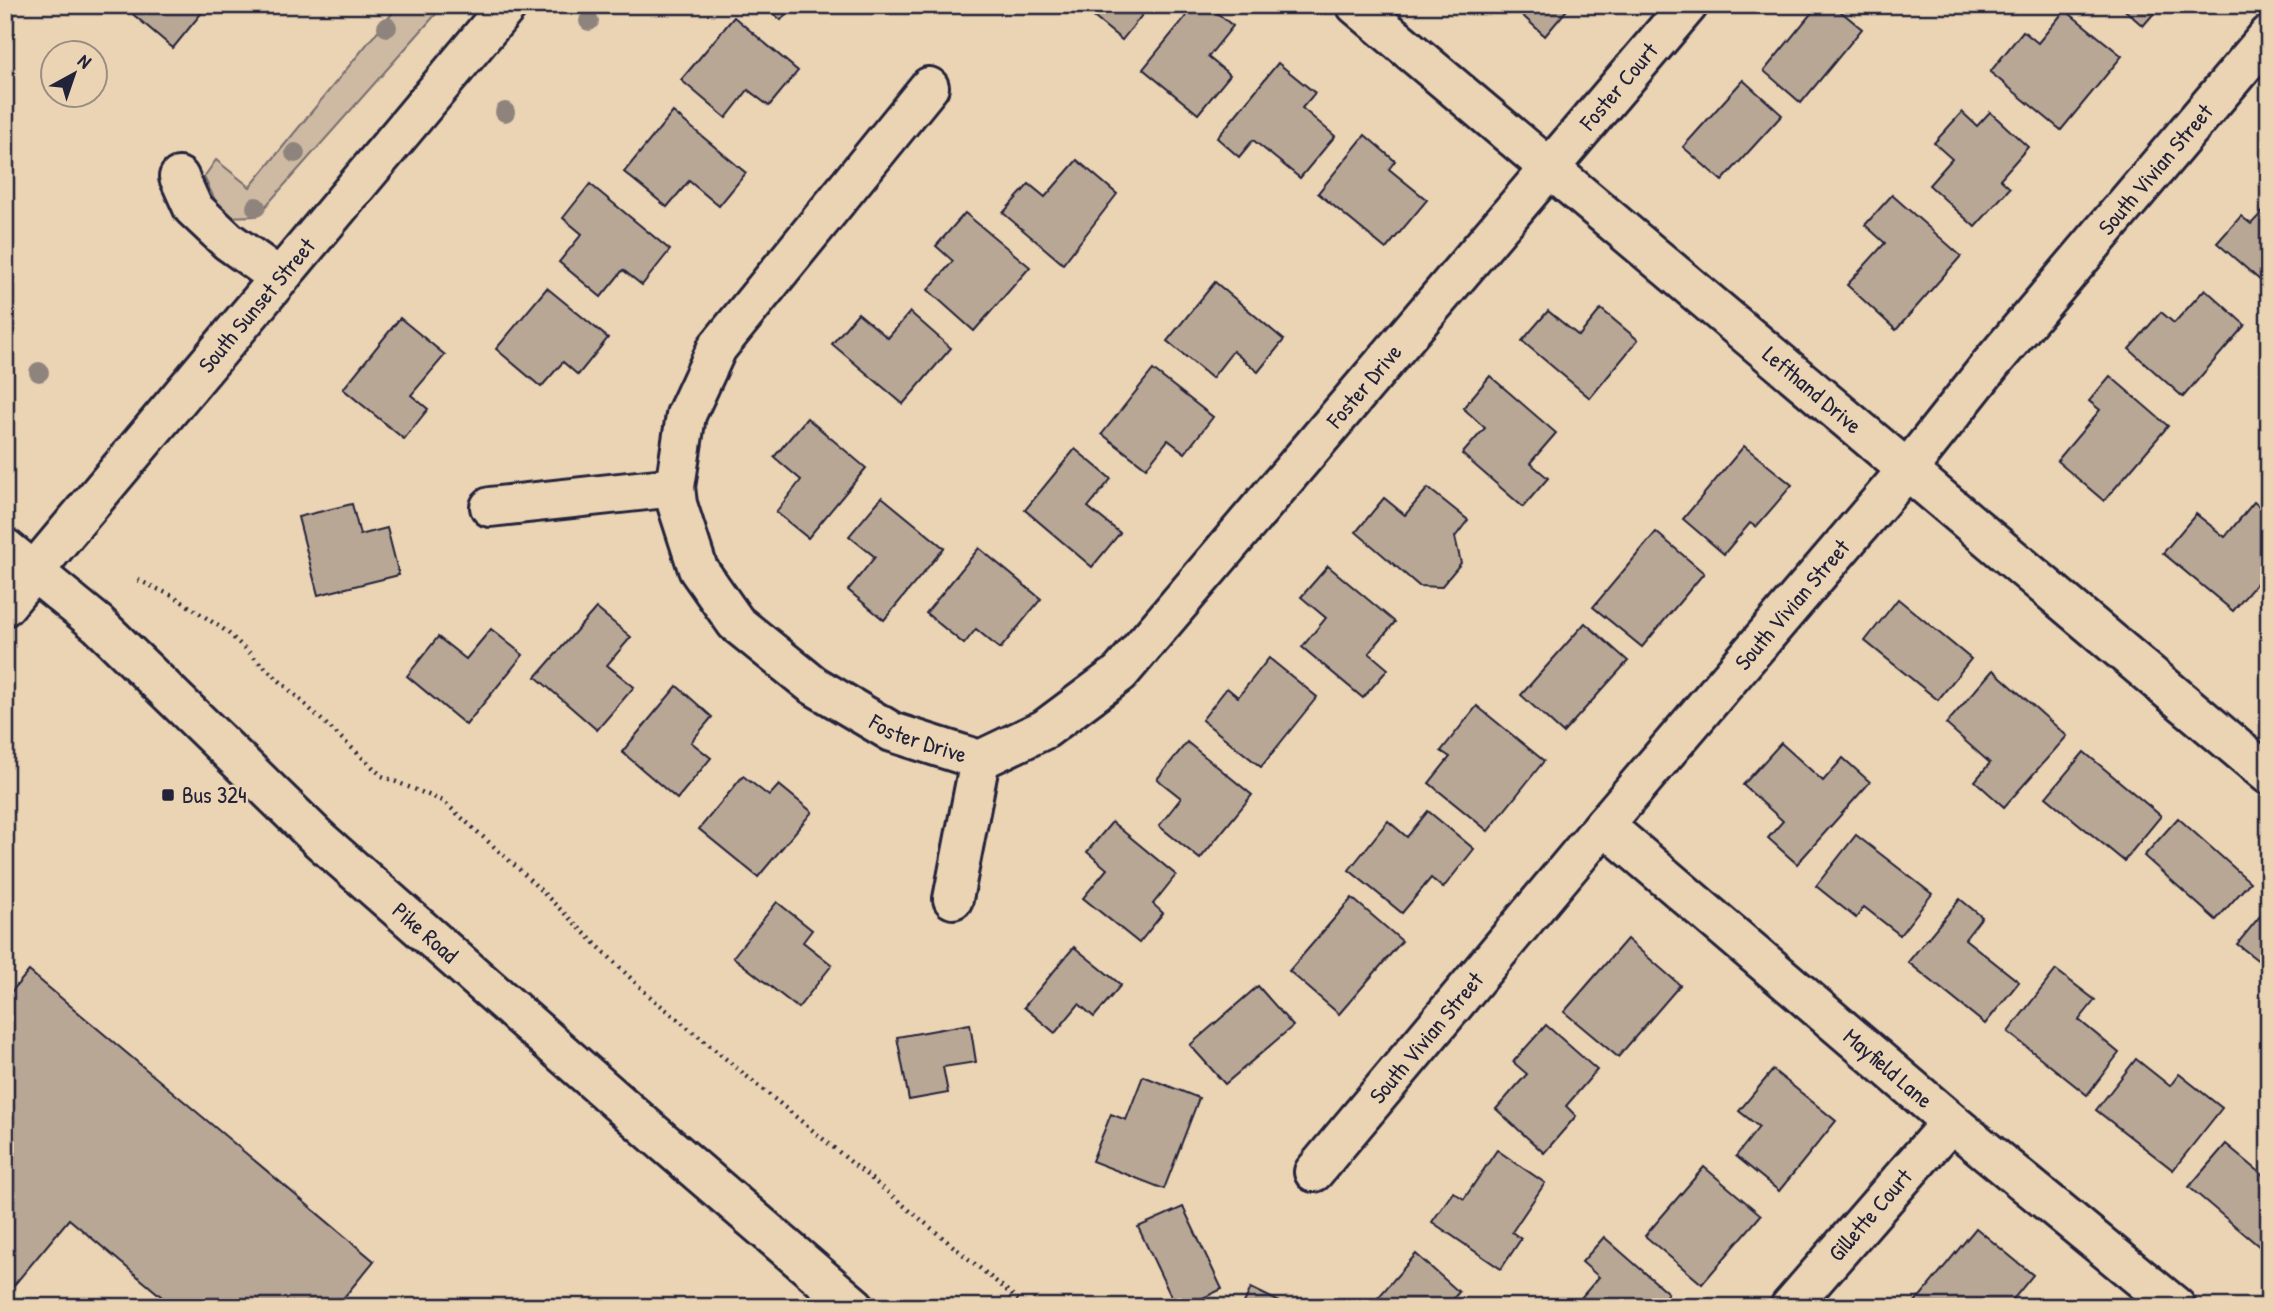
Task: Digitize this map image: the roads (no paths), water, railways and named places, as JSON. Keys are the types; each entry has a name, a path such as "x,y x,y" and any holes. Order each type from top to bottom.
{"street":[{"name":"South Sunset Street","path":"5,606 508,5"},
{"name":"Lefthand Drive","path":"1356,5 2269,775"},
{"name":"Foster Court","path":"1550,170 1688,5"},
{"name":"South Vivian Street","path":"1314,1172 2269,35"},
{"name":"Foster Drive","path":"929,87 717,348 686,415 675,488 677,505 698,569 736,623 813,685 892,732 980,760 1045,729 1120,673 1550,170"},
{"path":"179,177 193,208 228,241 279,278"},
{"path":"490,507 675,488"},
{"name":"Pike Road","path":"5,548 98,624 320,840 855,1307"},
{"path":"953,899 980,760"},
{"name":"Mayfield Lane","path":"1604,825 1951,1122 2176,1307"},
{"name":"Gillette Court","path":"1790,1307 1951,1122"}],"place":[{"name":"Bus 324","path":"168,795"}]}
